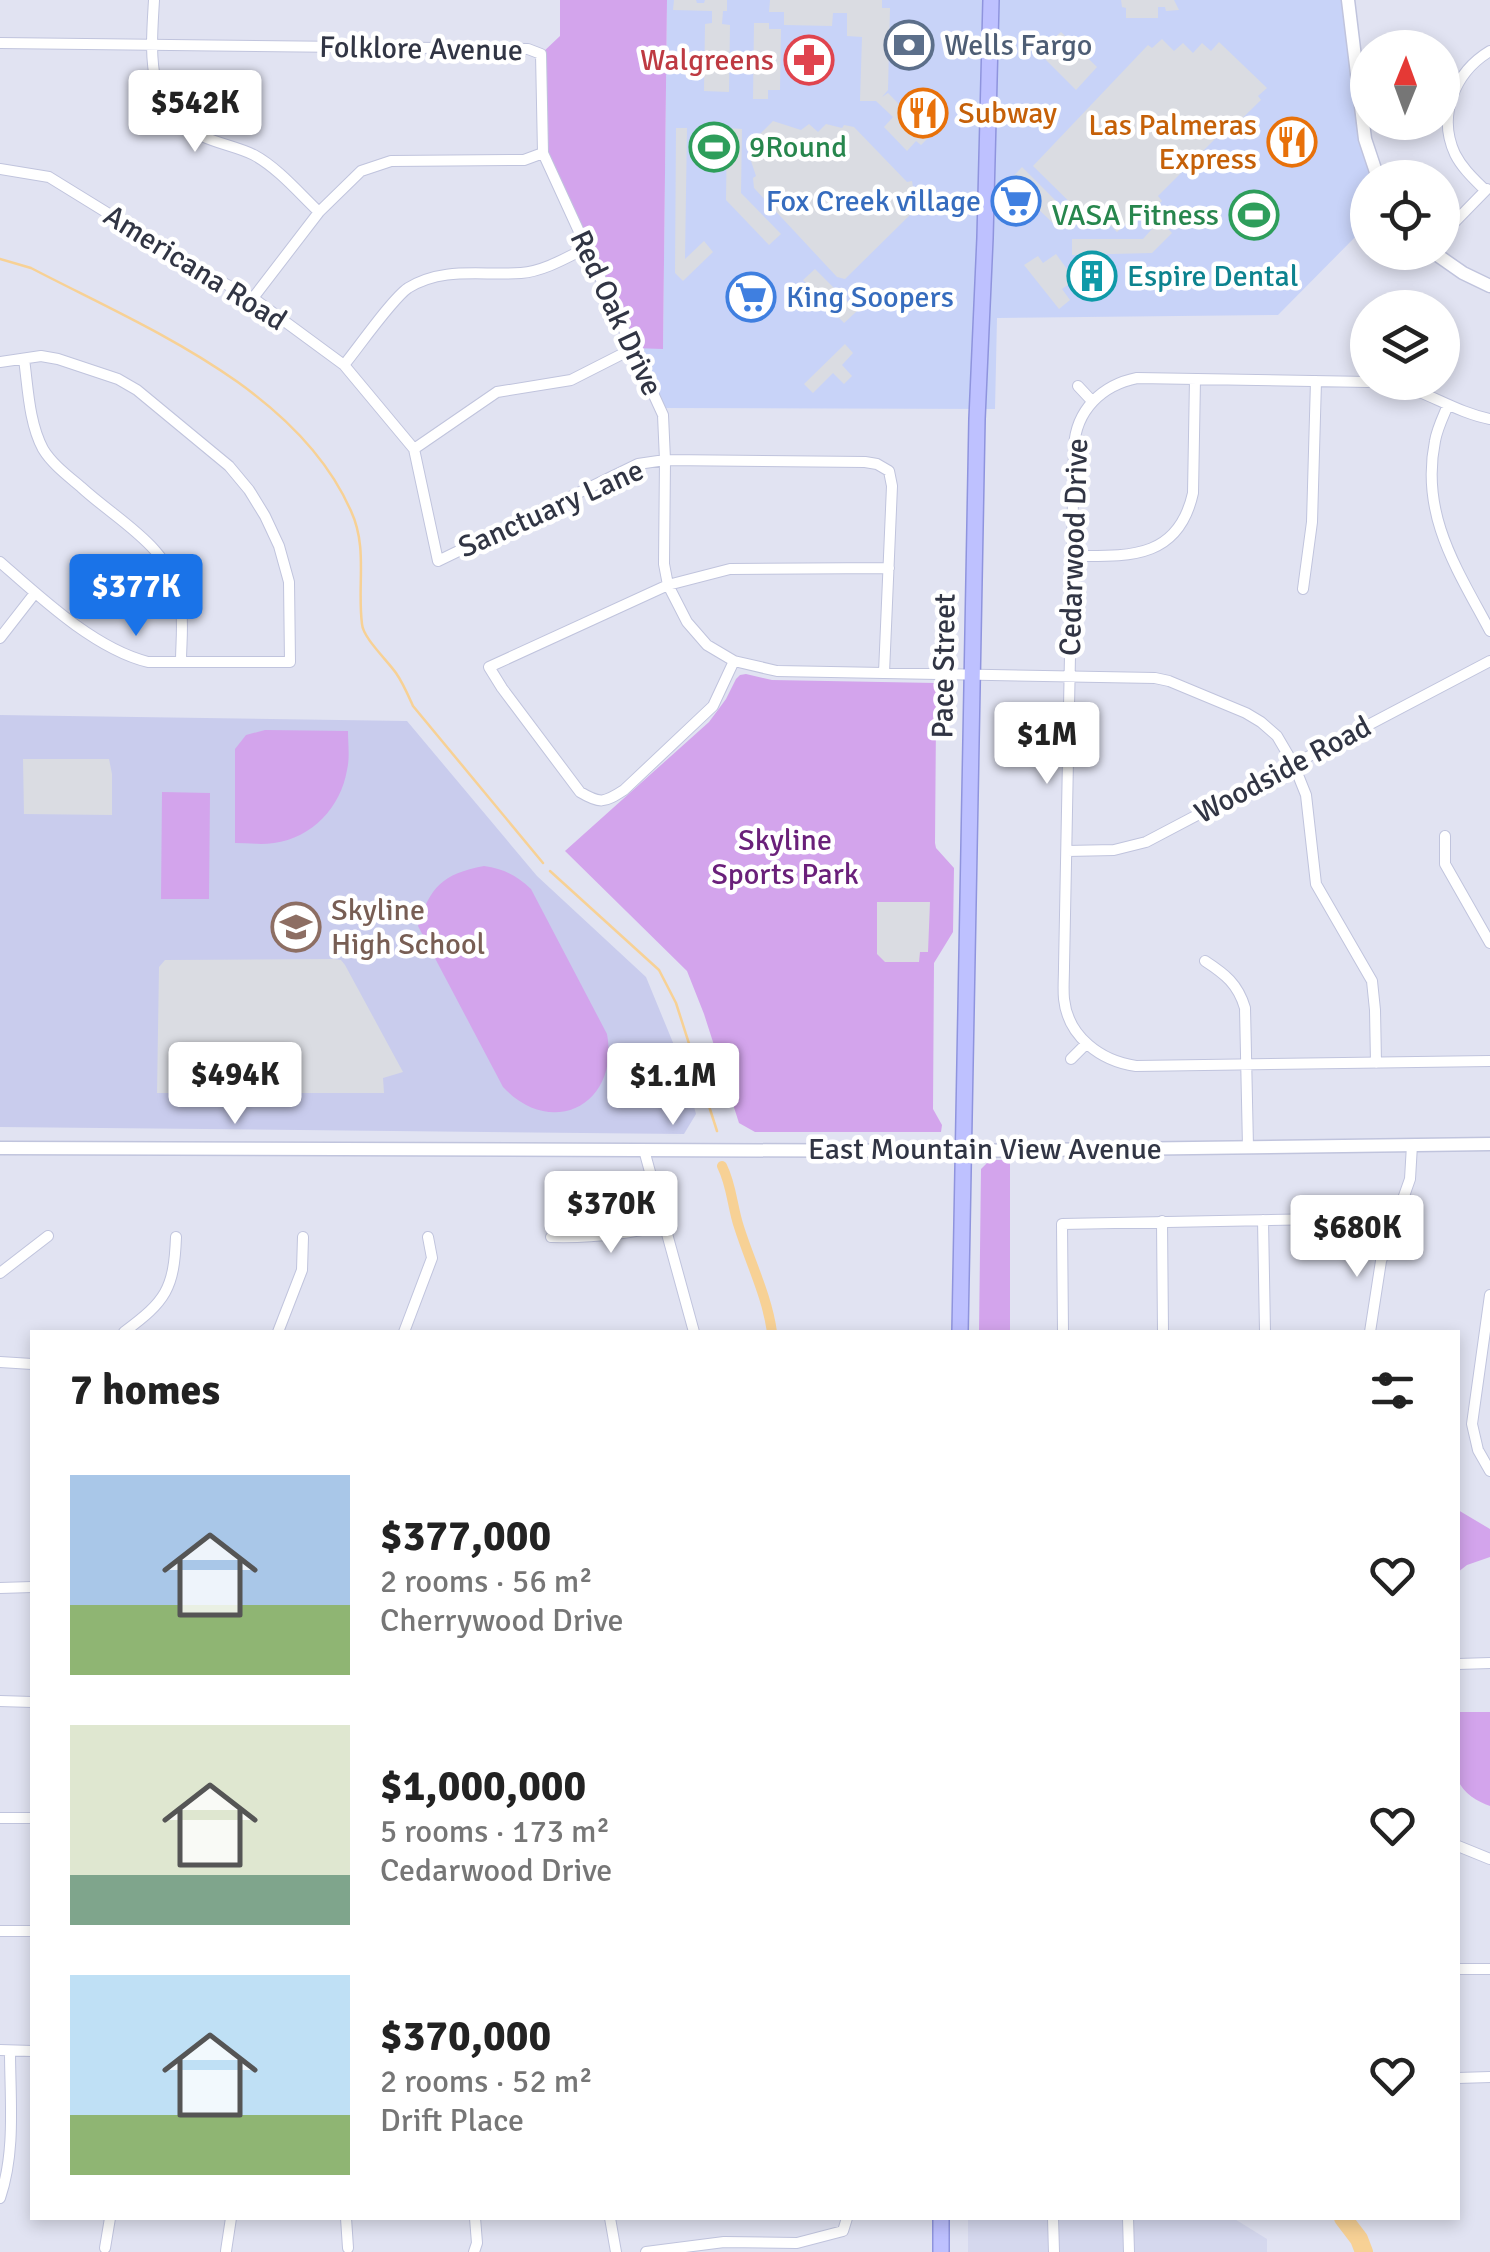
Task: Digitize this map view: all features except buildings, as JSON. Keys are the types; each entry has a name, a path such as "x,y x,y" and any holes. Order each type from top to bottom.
{"main road":[{"name":"Pace Street","path":"960,1330 976,419 991,0"},
{"path":"941,2220 941,2252"}],"street":[{"path":"154,0 152,45 156,89 177,122 199,136 254,155 319,212"},
{"path":"1348,0 1365,138 1372,160"},
{"name":"Folklore Avenue","path":"0,43 528,49 541,54"},
{"path":"1460,216 1487,188 1456,157 1448,120 1451,100 1469,67 1490,51"},
{"name":"Red Oak Drive","path":"541,54 543,154 662,415 664,564 668,585 687,622 708,644 734,661 777,672 1150,678 1169,682 1261,722 1277,736 1294,765 1306,795 1316,884 1372,981 1376,1062"},
{"path":"254,298 319,212 361,171 391,162 524,160 543,154"},
{"name":"Americana Road","path":"0,168 49,177 208,275 254,298 344,365 414,449 438,560"},
{"path":"344,365 404,290 434,276 463,272 524,273 586,248"},
{"path":"1458,270 1490,286"},
{"path":"414,449 497,392 571,380 634,348"},
{"path":"0,362 42,356 118,379 137,390 229,466 249,490 279,546 288,582 290,662 148,662 128,657 109,648 0,562"},
{"path":"24,359 34,426 49,458 151,544 174,577 181,610 181,662"},
{"path":"1071,556 1138,554 1163,541 1180,523 1193,493 1195,378"},
{"name":"Cedarwood Drive","path":"1086,1044 1072,1023 1064,999 1074,438 1082,417 1092,401 1113,386 1132,379 1350,382"},
{"path":"1303,589 1312,522 1316,381"},
{"path":"1078,386 1092,401"},
{"path":"1436,400 1490,419"},
{"path":"1448,405 1434,446 1434,512 1446,546 1490,630"},
{"name":"Sanctuary Lane","path":"438,560 638,464 665,460 865,462 888,472 892,486 888,568"},
{"path":"734,661 713,706 624,790 607,801 594,800 580,792 489,666 668,585 730,569 888,568 884,672"},
{"path":"0,638 34,592"},
{"name":"Woodside Road","path":"1067,851 1114,850 1146,842 1490,661"},
{"path":"1445,836 1445,864 1490,942"},
{"path":"1205,961 1228,977 1242,997 1248,1147"},
{"path":"1071,1059 1086,1044 1106,1058 1136,1066 1490,1061"},
{"name":"East Mountain View Avenue","path":"0,1148 963,1151 1490,1144"},
{"path":"1370,1330 1381,1261 1410,1179 1412,1145"},
{"path":"644,1150 693,1330"},
{"path":"1263,1220 1265,1330"},
{"path":"1063,1330 1062,1224 1333,1220 1389,1237"},
{"path":"1162,1221 1163,1330"},
{"path":"552,1237 595,1238 664,1225"},
{"path":"0,1273 48,1236"},
{"path":"127,1330 150,1313 171,1282 176,1236"},
{"path":"279,1330 302,1270 303,1237"},
{"path":"405,1330 432,1258 428,1237"},
{"path":"1490,1295 1486,1352 1472,1424 1478,1450 1490,1471"},
{"path":"0,1362 30,1364"},
{"path":"0,1588 30,1587"},
{"path":"1460,1664 1490,1663"},
{"path":"0,1701 30,1702"},
{"path":"0,1818 30,1818"},
{"path":"1460,1847 1490,1859"},
{"path":"0,1931 30,1932"},
{"path":"1460,1969 1490,1969"},
{"path":"0,2198 10,2152 5,2050 30,2051"},
{"path":"1460,2078 1490,2078"},
{"path":"105,2248 110,2220"},
{"path":"226,2251 231,2220"},
{"path":"346,2220 348,2248"},
{"path":"474,2252 475,2220"},
{"path":"610,2220 616,2252"},
{"path":"646,2252 724,2242 798,2243 843,2231 846,2220"},
{"path":"1053,2220 1054,2252"},
{"path":"1128,2220 1129,2252"}],"shaded area":[{"name":"Fox Creek village","path":"667,0 1348,0 1353,30 1350,30 1350,140 1372,140 1375,160 1350,160 1350,242 1278,315 997,318 995,409 660,408 634,348 663,348"},
{"path":"674,0 727,0 722,24 730,25 729,92 704,91 705,24 712,23 712,11 673,10"},
{"path":"770,0 882,0 882,8 890,8 888,90 882,97 888,93 930,136 921,145 916,141 907,151 884,127 893,117 876,101 860,101 862,37 847,36 847,13 833,13 832,26 784,25 784,12 769,12"},
{"path":"1121,0 1174,0 1179,10 1158,7 1158,18 1126,18"},
{"path":"754,23 769,23 769,29 781,29 780,90 768,90 768,99 753,99"},
{"path":"1061,32 1097,67 1076,90 1037,51"},
{"path":"1162,39 1174,51 1183,43 1193,53 1202,43 1211,51 1219,42 1267,88 1258,96 1261,100 1222,138 1219,135 1158,196 1162,201 1145,219 1142,216 1132,226 1127,223 1117,232 1105,220 1095,227 1033,166 1148,45 1152,48"},
{"path":"773,121 801,130 809,124 818,132 826,124 854,127 907,182 912,181 914,193 901,206 914,211 845,279 837,277 754,188 756,176 751,161 761,151 750,144"},
{"path":"676,128 687,128 685,259 704,241 713,252 683,281 675,273"},
{"path":"727,128 742,129 741,193 781,234 769,245 726,200"},
{"path":"1022,167 1070,215 1057,227 1009,181"},
{"path":"1160,220 1172,233 1152,253 1072,255 1072,239 1143,239"},
{"path":"1056,254 1075,280 1062,289 1070,300 1059,309 1024,265 1038,256 1043,263"},
{"path":"815,269 857,311 844,323 803,280"},
{"path":"845,344 853,353 842,365 852,376 844,384 833,373 813,393 804,384"},
{"name":"Skyline High School","path":"0,715 407,721 537,876 646,977 683,1067 696,1114 684,1134 0,1127"},
{"path":"23,759 109,759 112,815 24,814"},
{"path":"877,902 930,902 928,952 920,952 919,962 885,962 877,954"},
{"path":"334,959 345,965 403,1072 383,1078 384,1093 157,1093 159,967 165,960"},
{"path":"968,2220 1236,2220 1267,2239 1267,2252 968,2252"}],"green space":[{"path":"560,0 667,0 663,349 634,348 543,153 541,54 560,36"},
{"name":"Skyline Sports Park","path":"746,674 772,680 936,683 946,690 946,705 936,720 935,843 954,868 953,932 934,963 933,1109 942,1125 941,1132 755,1132 739,1123 687,971 565,851 709,722 736,679"},
{"path":"265,730 348,731 344,784 331,808 301,835 274,843 235,843 235,749 246,735"},
{"path":"162,792 210,793 209,899 161,899"},
{"path":"484,866 509,873 531,889 607,1034 608,1059 603,1079 593,1096 578,1107 561,1112 542,1111 522,1103 503,1087 418,926 427,901 440,884 458,873"},
{"path":"1010,1160 1010,1330 979,1330 981,1169 987,1163"},
{"path":"1460,1511 1490,1529 1490,1557 1460,1570"},
{"path":"1460,1712 1490,1712 1490,1806 1463,1789"}],"waterway":[{"path":"0,259 31,268 168,338 256,396 294,429 326,468 356,525 366,636 396,673 413,706 543,863"},
{"path":"550,871 659,970 676,1003 717,1131"},
{"path":"722,1166 772,1330"},
{"path":"1345,2220 1364,2252"}],"place":[{"name":"Wells Fargo","path":"909,45"},
{"name":"Walgreens","path":"809,60"},
{"name":"Subway","path":"923,113"},
{"name":"Las Palmeras Express","path":"1292,142"},
{"name":"9Round","path":"714,147"},
{"name":"Fox Creek village","path":"1016,201"},
{"name":"VASA Fitness","path":"1254,215"},
{"name":"Espire Dental","path":"1092,276"},
{"name":"King Soopers","path":"751,297"},
{"name":"Skyline High School","path":"296,927"}]}
